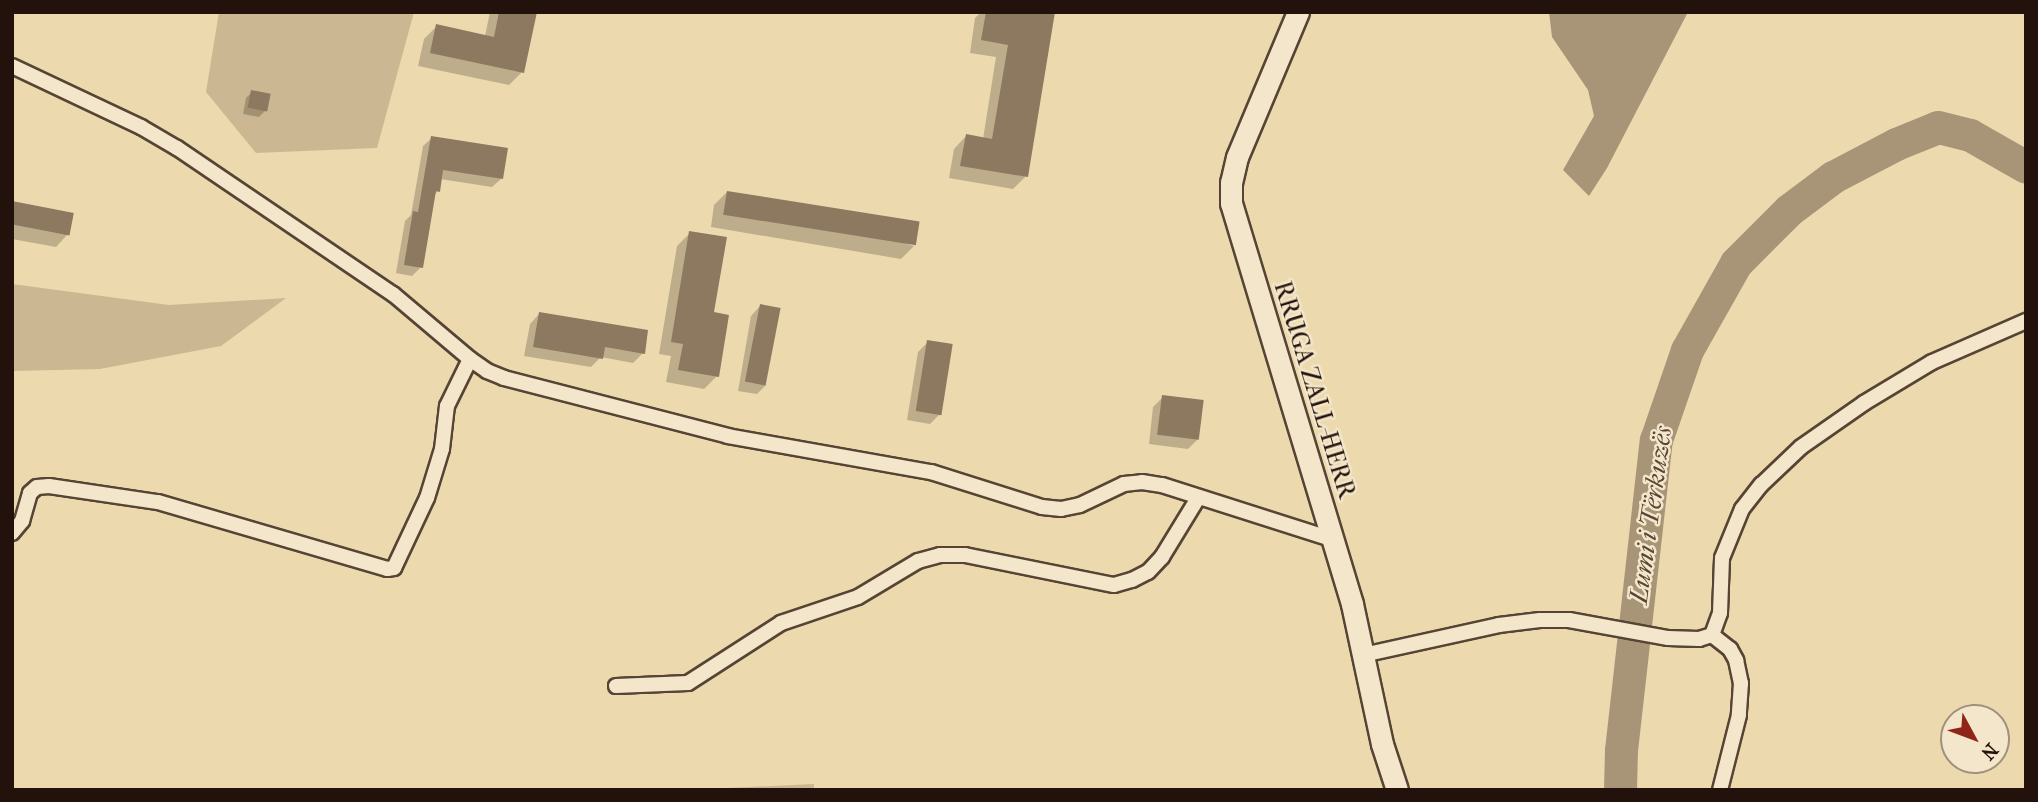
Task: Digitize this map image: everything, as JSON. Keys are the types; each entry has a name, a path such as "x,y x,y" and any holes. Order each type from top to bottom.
{"main road":[{"name":"RRUGA ZALL-HERR","path":"1298,12 1237,157 1231,182 1231,203 1334,540 1382,744 1397,790"}],"street":[{"path":"12,66 141,127 177,148 393,294 470,359 505,378 728,436 931,472 1042,507 1061,509 1080,505 1124,484 1142,482 1334,540"},
{"path":"1712,635 1720,612 1722,558 1742,509 1761,485 1801,447 1864,403 1932,362 2026,321"},
{"path":"12,533 22,521 30,493 37,488 49,486 158,502 387,569 394,568 427,498 442,449 447,406 470,359"},
{"path":"616,686 688,682 781,623 858,597 918,561 940,555 965,555 1114,585 1132,580 1148,572 1162,557 1198,498"},
{"path":"1363,655 1499,625 1540,620 1569,620 1668,638 1699,639 1712,635"},
{"path":"1712,635 1730,649 1736,660 1741,682 1739,715 1720,790"}],"shaded area":[{"path":"219,12 414,12 377,148 256,153 206,92"},
{"path":"1549,12 1688,12 1607,168 1589,196 1563,170 1594,116 1588,90 1552,37"},
{"path":"12,284 169,305 286,298 221,346 100,369 12,371"},
{"path":"814,784 814,790 726,790 727,788"}],"building":[{"path":"499,12 537,12 524,73 430,53 436,24 494,37"},
{"path":"986,12 1055,12 1028,177 960,166 966,134 992,139 1008,45 981,40"},
{"path":"251,90 271,94 267,111 248,108"},
{"path":"431,136 508,148 503,179 443,170 440,192 436,191 423,268 404,265 413,211 418,212"},
{"path":"727,191 920,222 916,245 723,215"},
{"path":"12,201 74,213 69,236 12,224"},
{"path":"689,231 727,237 714,312 729,315 719,377 678,370 683,344 671,342"},
{"path":"760,304 781,308 766,386 745,382"},
{"path":"539,312 648,330 645,354 605,347 603,359 533,347"},
{"path":"927,340 953,344 941,415 916,411"},
{"path":"1162,395 1204,400 1199,440 1157,435"}],"waterway":[{"name":"Lumi i Tërkuzës","path":"1620,790 1621,750 1656,440 1687,350 1736,263 1789,210 1833,177 1896,144 1938,127 1970,135 2026,167"}]}
